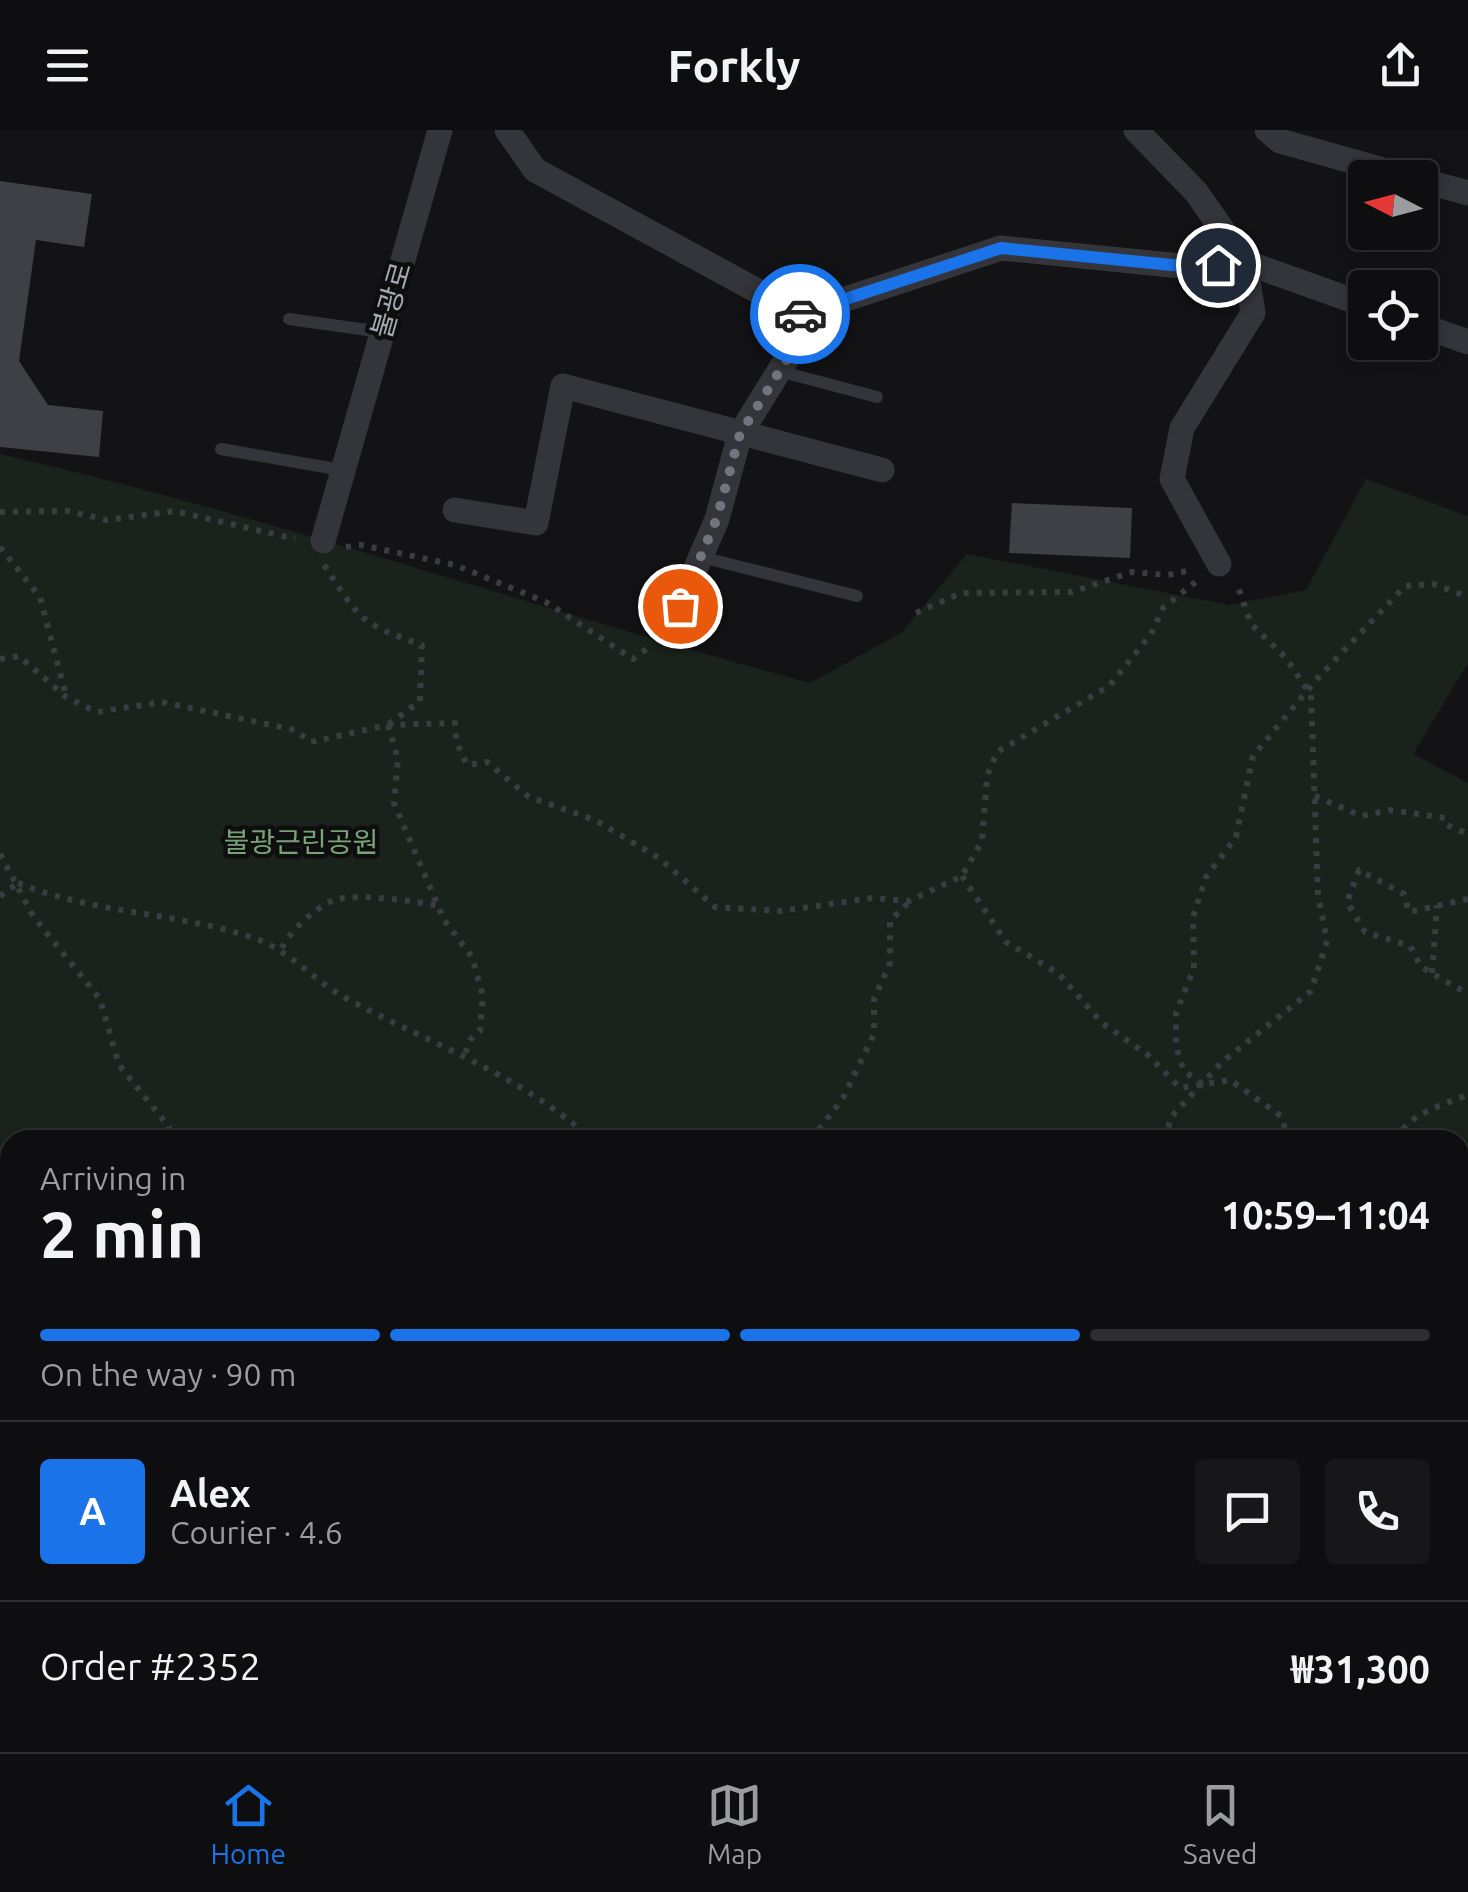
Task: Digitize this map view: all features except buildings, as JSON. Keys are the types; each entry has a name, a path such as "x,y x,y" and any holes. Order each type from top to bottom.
{"street":[{"name":"불광로","path":"316,540 342,470 440,130"},
{"path":"507,130 535,170 800,314 1001,248 1192,267 1245,262 1348,299"},
{"path":"1136,130 1196,192 1245,262 1253,313 1182,428 1172,480 1219,564"},
{"path":"1266,130 1280,141 1348,160"},
{"path":"1438,185 1468,193"},
{"path":"669,630 717,518 740,434 794,348 800,314"},
{"path":"1438,331 1468,342"},
{"path":"454,510 536,523 563,386 882,470"}],"lane":[{"path":"289,319 382,332"},
{"path":"779,371 877,397"},
{"path":"221,449 342,470"},
{"path":"701,556 858,596"}],"path":[{"path":"0,512 68,511 107,520 175,511 269,536 316,540 455,565 546,602 633,659 669,630"},
{"path":"316,540 342,597 369,626 422,645 420,701 388,725"},
{"path":"0,548 40,597 66,697"},
{"path":"819,1130 843,1098 874,1034 874,999 890,963 890,921 910,901 962,876 982,841 987,776 996,752 1109,686 1151,634 1163,608 1219,564"},
{"path":"916,613 960,593 1072,592 1132,572 1168,575 1219,564 1234,575 1250,624 1286,658 1308,690 1318,896 1327,942 1312,991 1222,1062 1172,1117 1168,1130"},
{"path":"1202,1084 1184,1072 1176,1048 1176,1013 1194,968 1194,917 1206,877 1236,836 1253,756 1405,586 1433,584 1468,597"},
{"path":"0,659 19,656 66,697 97,712 162,702 295,730 311,742 388,725 455,723 456,740 467,765 487,762 529,797 595,820 659,858 715,907 782,911 872,898 910,901"},
{"path":"388,725 398,758 394,803 444,920 472,957 482,996 480,1031 470,1040 465,1054"},
{"path":"1315,796 1361,816 1390,810 1445,818 1447,825 1468,834"},
{"path":"0,854 33,916 100,1000 119,1065 169,1130"},
{"path":"1468,899 1409,912 1404,894 1359,870 1347,902 1366,932 1410,946 1421,967 1468,994"},
{"path":"962,876 1006,942 1058,973 1102,1023 1148,1055 1180,1088 1230,1080 1282,1116 1286,1130"},
{"path":"0,896 18,883"},
{"path":"18,883 114,913 154,914 282,949 310,976 508,1077 579,1130"},
{"path":"282,949 288,934 336,900 417,901 440,906"},
{"path":"1432,973 1437,905"},
{"path":"1402,1130 1431,1109 1468,1095"}],"green space":[{"name":"불광근린공원","path":"0,454 204,506 810,683 901,633 967,554 1229,605 1306,590 1366,479 1468,516 1468,663 1413,754 1468,783 1468,1130 0,1130"}],"way so far":[{"path":"680,606 717,518 740,434 794,348 800,314"}],"route":[{"path":"800,314 1001,248 1192,267 1218,265"}]}
